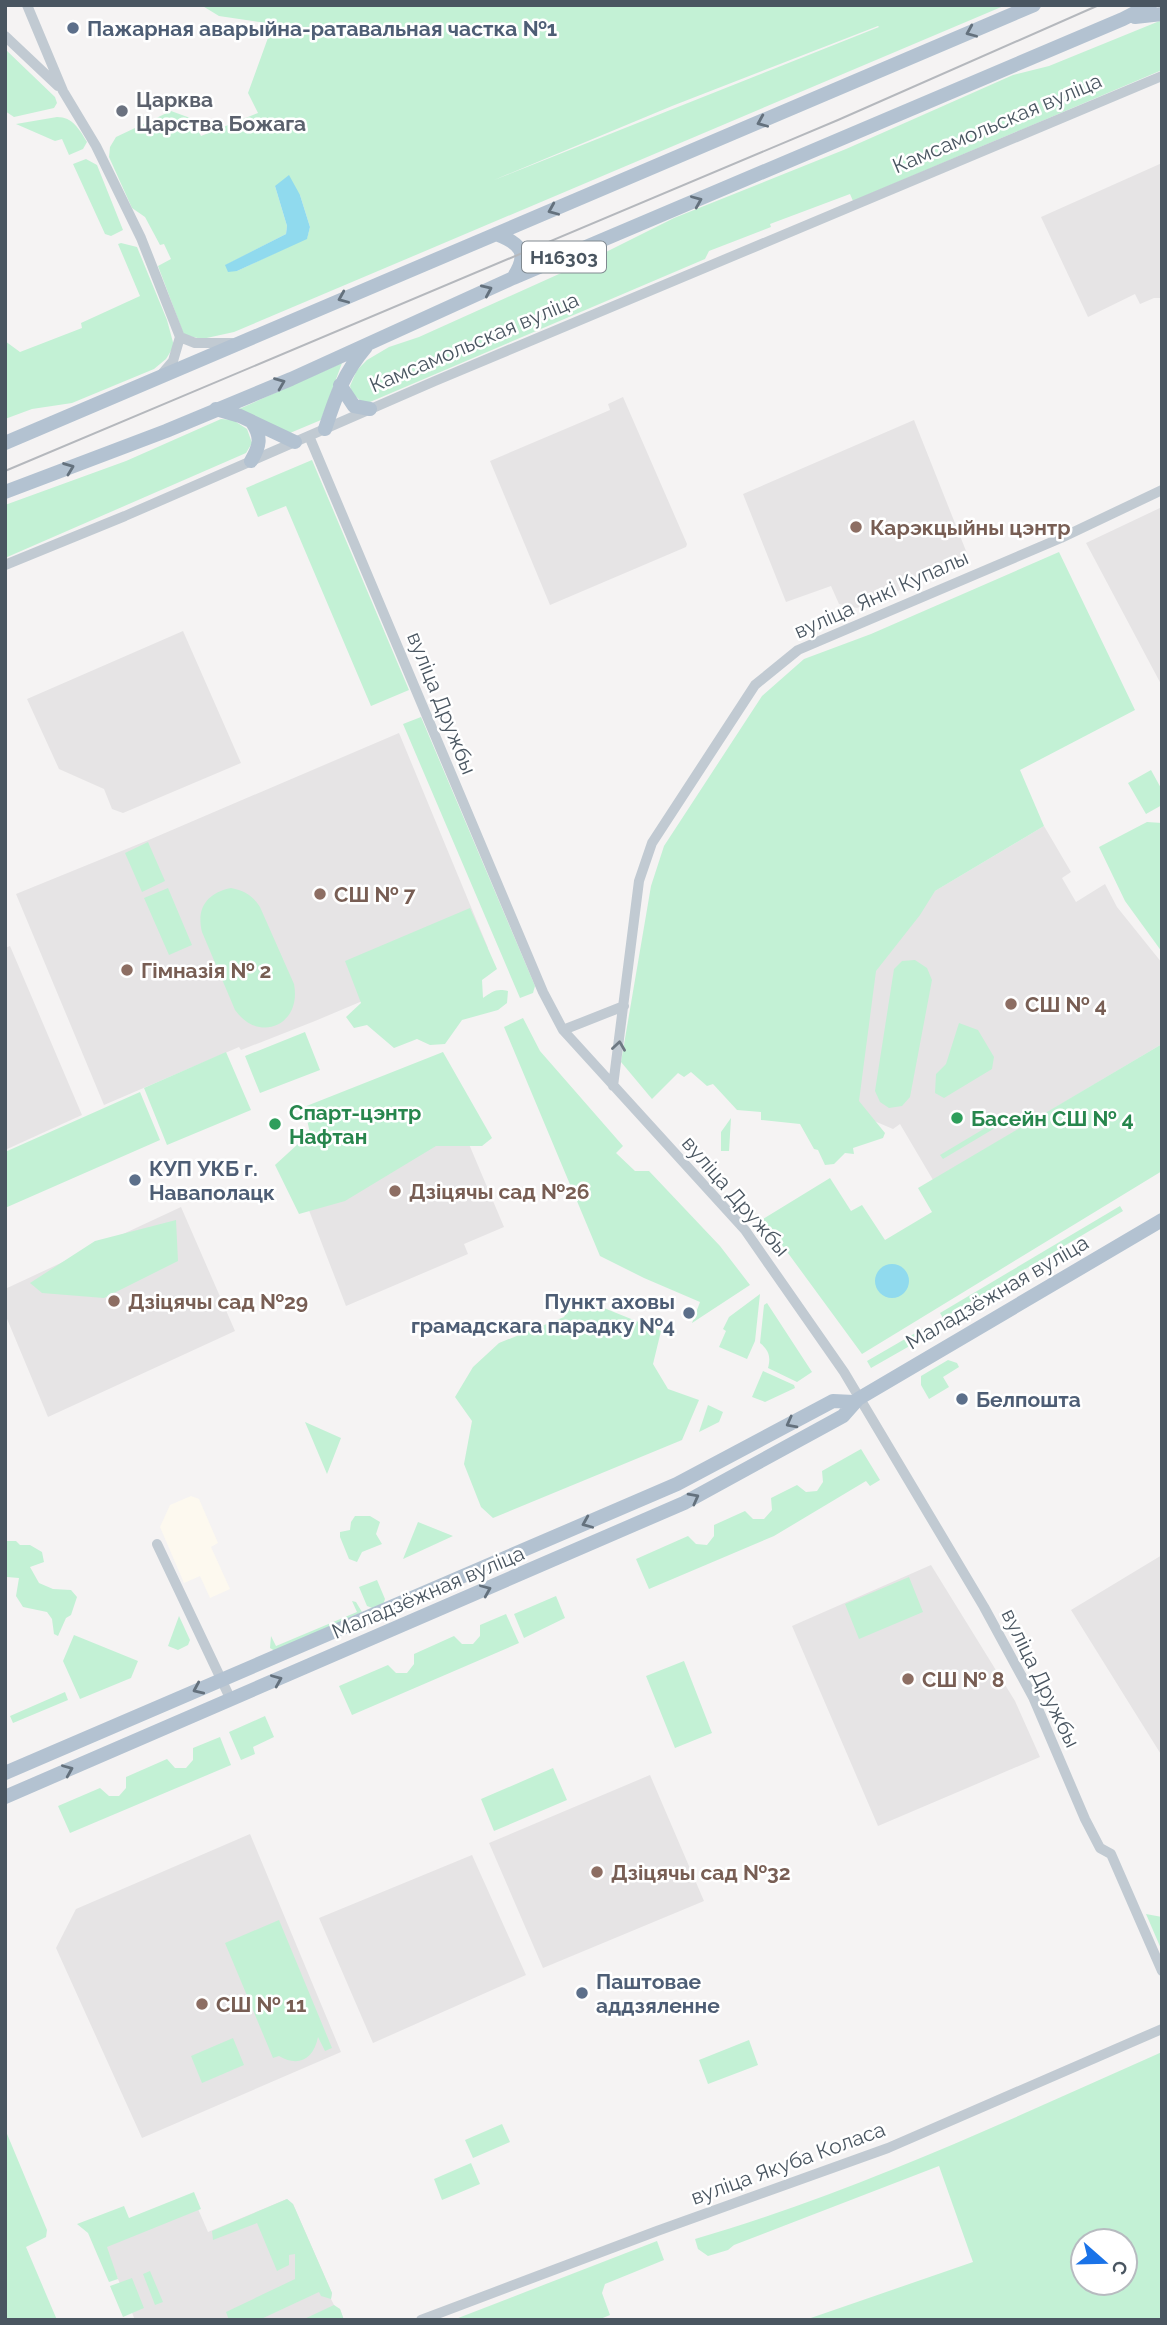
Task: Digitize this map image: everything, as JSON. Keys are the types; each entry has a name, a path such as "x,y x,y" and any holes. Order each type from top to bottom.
{"main road":[{"name":"Н16303","path":"5,443 1034,5"},
{"name":"Н16303","path":"1123,19 1150,5"},
{"path":"1123,19 1162,14"},
{"name":"Камсамольская вуліца","path":"8,490 216,410 513,278 1123,19"},
{"path":"496,234 512,240 520,249 522,264 513,278"},
{"path":"325,429 350,365 369,344"},
{"path":"340,385 354,406 370,409"},
{"path":"216,410 252,422 295,442"},
{"path":"251,461 260,447 259,433 252,422"},
{"name":"Маладзёжная вуліца","path":"5,1797 684,1503 843,1416 856,1400 1162,1220"},
{"name":"Маладзёжная вуліца","path":"5,1773 677,1484 833,1401 856,1400"}],"street":[{"path":"27,5 63,91 102,157 141,238 180,337 173,361 159,377"},
{"path":"5,36 63,91"},
{"name":"Камсамольская вуліца","path":"5,565 1158,78"},
{"path":"180,337 195,343 239,342"},
{"name":"вуліца Дружбы","path":"309,436 543,992 563,1030 745,1230 844,1373 856,1400 984,1607 1032,1697 1085,1819 1100,1848 1111,1854 1162,1971"},
{"name":"вуліца Янкі Купалы","path":"613,1086 639,881 652,843 755,685 798,650 1061,538 1162,490"},
{"path":"563,1030 624,1006"},
{"path":"157,1545 231,1700"},
{"name":"вуліца Якуба Коласа","path":"421,2320 888,2148 1162,2029"}],"shaded area":[{"path":"1162,163 1162,298 1154,298 1140,304 1135,294 1088,317 1041,217"},
{"path":"623,397 686,547 550,605 490,461 610,410 608,404"},
{"name":"Карэкцыйны цэнтр","path":"914,420 970,561 857,608 839,604 831,586 786,602 743,494"},
{"path":"1162,507 1162,686 1086,543"},
{"path":"183,631 241,763 123,813 112,809 104,789 59,769 27,699"},
{"name":"СШ № 7","path":"399,733 488,948 315,1021 241,1050 239,1047 104,1105 16,894"},
{"name":"СШ № 4","path":"1044,826 1071,872 1062,878 1076,902 1105,884 1117,907 1162,963 1162,1044 933,1180 900,1124 893,1129 860,1115 850,1115 866,932"},
{"path":"10,946 82,1115 5,1150 5,948"},
{"name":"Дзіцячы сад №26","path":"444,1085 504,1227 464,1244 468,1254 346,1306 288,1156"},
{"name":"Дзіцячы сад №29","path":"181,1207 235,1331 48,1417 5,1314 5,1289"},
{"path":"191,1496 199,1499 218,1543 211,1547 230,1589 210,1598 200,1576 184,1583 160,1527 170,1505"},
{"path":"1162,1555 1162,1756 1071,1610"},
{"name":"СШ № 8","path":"931,1565 1015,1701 1040,1757 878,1826 792,1626"},
{"name":"Дзіцячы сад №32","path":"650,1775 704,1901 543,1968 489,1843"},
{"name":"СШ № 11","path":"250,1834 341,2052 142,2138 56,1948 76,1909"},
{"path":"472,1855 526,1975 373,2043 319,1918"},
{"path":"287,2199 293,2204 332,2293 331,2299 335,2307 340,2309 344,2320 135,2320 101,2238 195,2202 208,2232"}],"green space":[{"path":"201,5 1006,5 234,332 202,339 184,335 158,266 171,259 145,217 132,208 109,157 110,147 116,137 171,111 193,119 201,136 258,113 248,93 273,24 219,16","holes":["879,27 494,180 672,106","275,186 300,195 310,227 307,238 237,271 226,265 286,234 287,226"]},
{"path":"1162,20 1162,70 853,201 850,194 770,224 771,227 709,251 705,259 370,402 362,402 352,393 350,386 357,370 367,360 389,347 419,337 590,260 674,218 846,149 1013,75 1049,66"},
{"path":"5,49 55,97 57,103 54,108 14,117 5,111"},
{"path":"57,117 71,121 78,128 87,142 83,149 69,155 62,139 55,141 16,124"},
{"path":"86,159 97,165 123,230 111,236 105,234 73,164"},
{"path":"118,244 137,247 167,320 174,346 166,359 154,369 72,403 32,409 5,419 5,341 20,352 82,328 81,323 140,296"},
{"path":"342,363 321,420 290,433 239,409"},
{"path":"221,419 233,420 247,429 252,443 246,453 5,558 5,505 126,461"},
{"path":"312,460 409,690 371,706 286,506 258,517 246,488"},
{"path":"1059,552 1135,710 1020,770 1044,826 935,891 920,915 876,971 859,1101 885,1133 883,1138 853,1148 854,1154 845,1153 834,1164 825,1165 800,1124 761,1120 761,1112 737,1110 713,1084 707,1086 691,1072 684,1077 678,1073 652,1099 621,1062 651,886 664,846 762,696 804,659 871,634"},
{"path":"421,717 535,986 533,993 520,998 403,724"},
{"path":"1151,770 1162,790 1162,805 1146,814 1128,783"},
{"path":"1147,822 1162,823 1162,952 1125,901 1099,847"},
{"path":"148,842 165,881 142,892 125,853"},
{"path":"168,888 192,945 169,955 144,898"},
{"path":"231,888 248,894 260,907 294,984 292,1010 285,1019 266,1028 255,1026 235,1010 202,932 201,916 205,903 216,894"},
{"path":"470,908 497,969 482,980 483,998 497,990 504,990 508,991 507,1003 498,1010 462,1020 445,1044 430,1045 417,1039 394,1048 367,1025 354,1028 346,1017 361,1003 345,961"},
{"path":"915,960 927,968 932,980 910,1097 902,1106 889,1108 880,1102 875,1091 894,969 902,961"},
{"path":"523,1018 540,1051 623,1146 616,1153 635,1171 649,1171 720,1246 750,1285 692,1323 700,1302 600,1256 504,1027"},
{"path":"959,1023 978,1030 994,1057 992,1069 944,1098 935,1093 936,1074 946,1064"},
{"path":"305,1032 320,1070 260,1093 245,1056"},
{"path":"1162,1044 1162,1171 862,1354 763,1219 830,1178 851,1211 862,1205 885,1240 932,1212 918,1188"},
{"path":"226,1052 251,1110 167,1145 144,1088"},
{"path":"443,1052 492,1138 482,1146 436,1146 345,1201 299,1214 275,1165 310,1133 304,1107"},
{"path":"140,1092 160,1140 5,1208 5,1152"},
{"path":"731,1118 729,1151 721,1151 721,1132"},
{"path":"997,1121 1000,1125 943,1159 940,1155"},
{"path":"1120,1206 1123,1211 943,1318 940,1313"},
{"path":"176,1220 178,1261 104,1298 42,1293 30,1283 95,1241"},
{"path":"760,1294 755,1341 747,1359 719,1347 729,1317"},
{"path":"584,1300 661,1331 653,1364 668,1389 699,1400 682,1440 493,1518 481,1507 464,1464 472,1421 455,1397 473,1367 499,1343 564,1317 572,1302"},
{"path":"767,1303 812,1372 797,1382 768,1368 768,1354 760,1343 764,1305"},
{"path":"943,1327 871,1368 867,1361 924,1328"},
{"path":"948,1360 957,1363 959,1367 943,1377 949,1387 929,1399 921,1385 921,1376"},
{"path":"763,1371 794,1385 795,1388 765,1402 752,1397"},
{"path":"708,1405 723,1412 719,1422 699,1432"},
{"path":"305,1422 341,1438 327,1474"},
{"path":"861,1449 880,1480 870,1486 866,1481 774,1536 649,1589 636,1559 688,1536 696,1544 707,1545 714,1536 714,1525 745,1511 753,1519 764,1519 772,1510 771,1498 797,1485 806,1492 817,1491 823,1482 822,1471"},
{"path":"355,1516 370,1516 380,1522 376,1534 382,1544 362,1552 357,1562 349,1559 340,1537 340,1532 350,1530"},
{"path":"418,1522 453,1536 403,1559"},
{"path":"5,1541 30,1545 42,1552 44,1562 30,1567 39,1583 53,1589 71,1590 77,1597 71,1615 66,1618 58,1636 54,1634 52,1619 47,1612 23,1607 16,1596 19,1578 7,1577 5,1586"},
{"path":"909,1577 923,1612 859,1639 845,1604"},
{"path":"377,1580 385,1599 383,1605 375,1609 367,1606 359,1587"},
{"path":"556,1596 565,1618 524,1638 514,1614"},
{"path":"352,1601 356,1602 362,1612 275,1651 270,1648 271,1636 276,1646 357,1612"},
{"path":"506,1614 519,1643 352,1715 339,1686 388,1665 396,1673 407,1673 414,1664 414,1654 454,1636 462,1644 473,1644 480,1636 480,1625"},
{"path":"179,1616 190,1640 188,1645 178,1650 168,1646"},
{"path":"74,1635 138,1661 131,1678 80,1699 63,1661"},
{"path":"684,1661 712,1733 675,1748 646,1676"},
{"path":"65,1692 68,1700 13,1723 10,1716"},
{"path":"265,1716 274,1737 253,1747 255,1754 241,1760 229,1732"},
{"path":"220,1737 231,1765 70,1833 58,1806 100,1788 109,1796 119,1796 126,1788 126,1777 167,1759 175,1768 186,1768 193,1760 193,1748"},
{"path":"553,1768 567,1800 494,1831 481,1799"},
{"path":"1146,1914 1162,1917 1162,1951"},
{"path":"279,1920 332,2048 325,2051 318,2037 313,2051 299,2061 279,2056 273,2058 225,1943"},
{"path":"233,2038 244,2065 202,2083 191,2056"},
{"path":"749,2040 758,2065 708,2084 699,2060"},
{"path":"1162,2052 1162,2320 805,2320 973,2262 939,2166 734,2245 728,2250 708,2256 698,2249 695,2239 814,2200 989,2129"},
{"path":"502,2124 510,2142 473,2158 465,2140"},
{"path":"5,2129 47,2230 46,2237 26,2247 57,2320 5,2320"},
{"path":"471,2163 480,2184 442,2200 434,2179"},
{"path":"194,2192 201,2209 107,2247 118,2279 109,2282 88,2233 77,2224 124,2206 129,2218"},
{"path":"287,2199 293,2204 332,2293 331,2299 321,2296 319,2292 259,2320 229,2320 226,2312 295,2279 295,2254 289,2255 289,2265 277,2271 257,2223 213,2240 212,2231"},
{"path":"657,2241 664,2260 605,2284 602,2293 610,2315 598,2320 453,2320"},
{"path":"150,2271 163,2302 155,2305 143,2274"},
{"path":"132,2278 144,2308 123,2317 110,2286"},
{"path":"334,2305 340,2309 344,2320 302,2320"}],"water":[{"path":"289,175 300,195 310,227 307,239 237,271 228,272 225,265 286,234 287,226 275,186"},
{"path":"892,1264 904,1269 909,1281 904,1293 892,1298 880,1293 875,1281 880,1269"}],"tram line":[{"path":"5,471 838,120 1099,5"}],"place":[{"name":"Пажарная аварыйна-ратавальная частка №1","path":"73,28"},
{"name":"Царква Царства Божага","path":"122,111"},
{"name":"Карэкцыйны цэнтр","path":"856,527"},
{"name":"СШ № 7","path":"320,894"},
{"name":"Гімназія № 2","path":"127,970"},
{"name":"СШ № 4","path":"1011,1004"},
{"name":"Басейн СШ № 4","path":"957,1118"},
{"name":"Спарт-цэнтр Нафтан","path":"275,1124"},
{"name":"КУП УКБ г. Наваполацк","path":"135,1180"},
{"name":"Дзіцячы сад №26","path":"395,1191"},
{"name":"Дзіцячы сад №29","path":"114,1301"},
{"name":"Пункт аховы грамадскага парадку №4","path":"689,1313"},
{"name":"Белпошта","path":"962,1399"},
{"name":"СШ № 8","path":"908,1679"},
{"name":"Дзіцячы сад №32","path":"597,1872"},
{"name":"Паштовае аддзяленне","path":"582,1993"},
{"name":"СШ № 11","path":"202,2004"}]}
